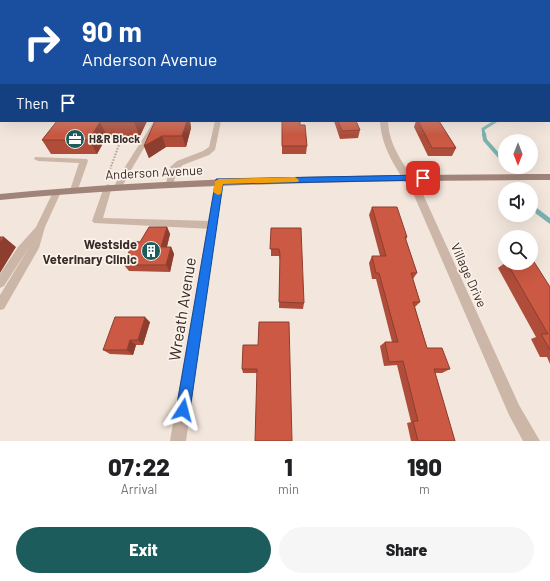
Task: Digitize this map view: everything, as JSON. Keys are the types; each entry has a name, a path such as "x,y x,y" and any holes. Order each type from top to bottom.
{"main road":[{"name":"Anderson Avenue","path":"0,198 74,190 219,181 550,177"}],"street":[{"name":"Village Drive","path":"384,122 383,128 396,160 417,192 514,410 532,441"},
{"name":"Wreath Avenue","path":"178,441 219,181"}],"lane":[{"path":"157,122 150,137 113,187 97,221 212,225"},
{"path":"170,183 173,169 180,163 206,153 212,148 218,122"},
{"path":"38,159 84,161 74,190"},
{"path":"0,305 34,248 40,227 57,192"},
{"path":"0,283 21,250 40,227"}],"path":[{"path":"109,172 124,131"}],"building":[{"path":"56,122 100,122 89,140 42,140"},
{"path":"155,122 187,122 182,136 162,136 144,146"},
{"path":"282,122 300,122 300,125 305,125 307,146 282,146"},
{"path":"338,122 356,122 360,130 342,131"},
{"path":"419,122 440,122 456,148 432,148"},
{"path":"372,207 397,207 417,273 411,273 420,302 413,302 427,348 442,348 450,369 434,369 455,441 418,441 413,421 418,421 403,361 389,362 385,342 398,342 379,273 376,273 372,256 386,256"},
{"name":"Westside Veterinary Clinic","path":"149,227 167,227 161,247 171,247 166,265 124,265 133,241 140,242"},
{"path":"271,228 301,228 304,303 279,302 280,254 279,249 270,249"},
{"path":"538,268 550,287 550,350 541,334 548,334 511,270 538,270"},
{"path":"115,317 145,317 138,340 130,340 127,350 103,350"},
{"path":"259,322 289,322 292,441 255,441 257,369 242,369 243,345 258,345"}],"waterway":[{"path":"484,135 483,129 494,122"},
{"path":"484,134 485,140 498,155"},
{"path":"538,212 550,221"}],"slow traffic":[{"path":"218,192 219,181 295,180"}],"place":[{"name":"H&R Block","path":"75,139"},
{"name":"Westside Veterinary Clinic","path":"151,251"}],"route":[{"path":"183,410 219,181 423,178"}]}
